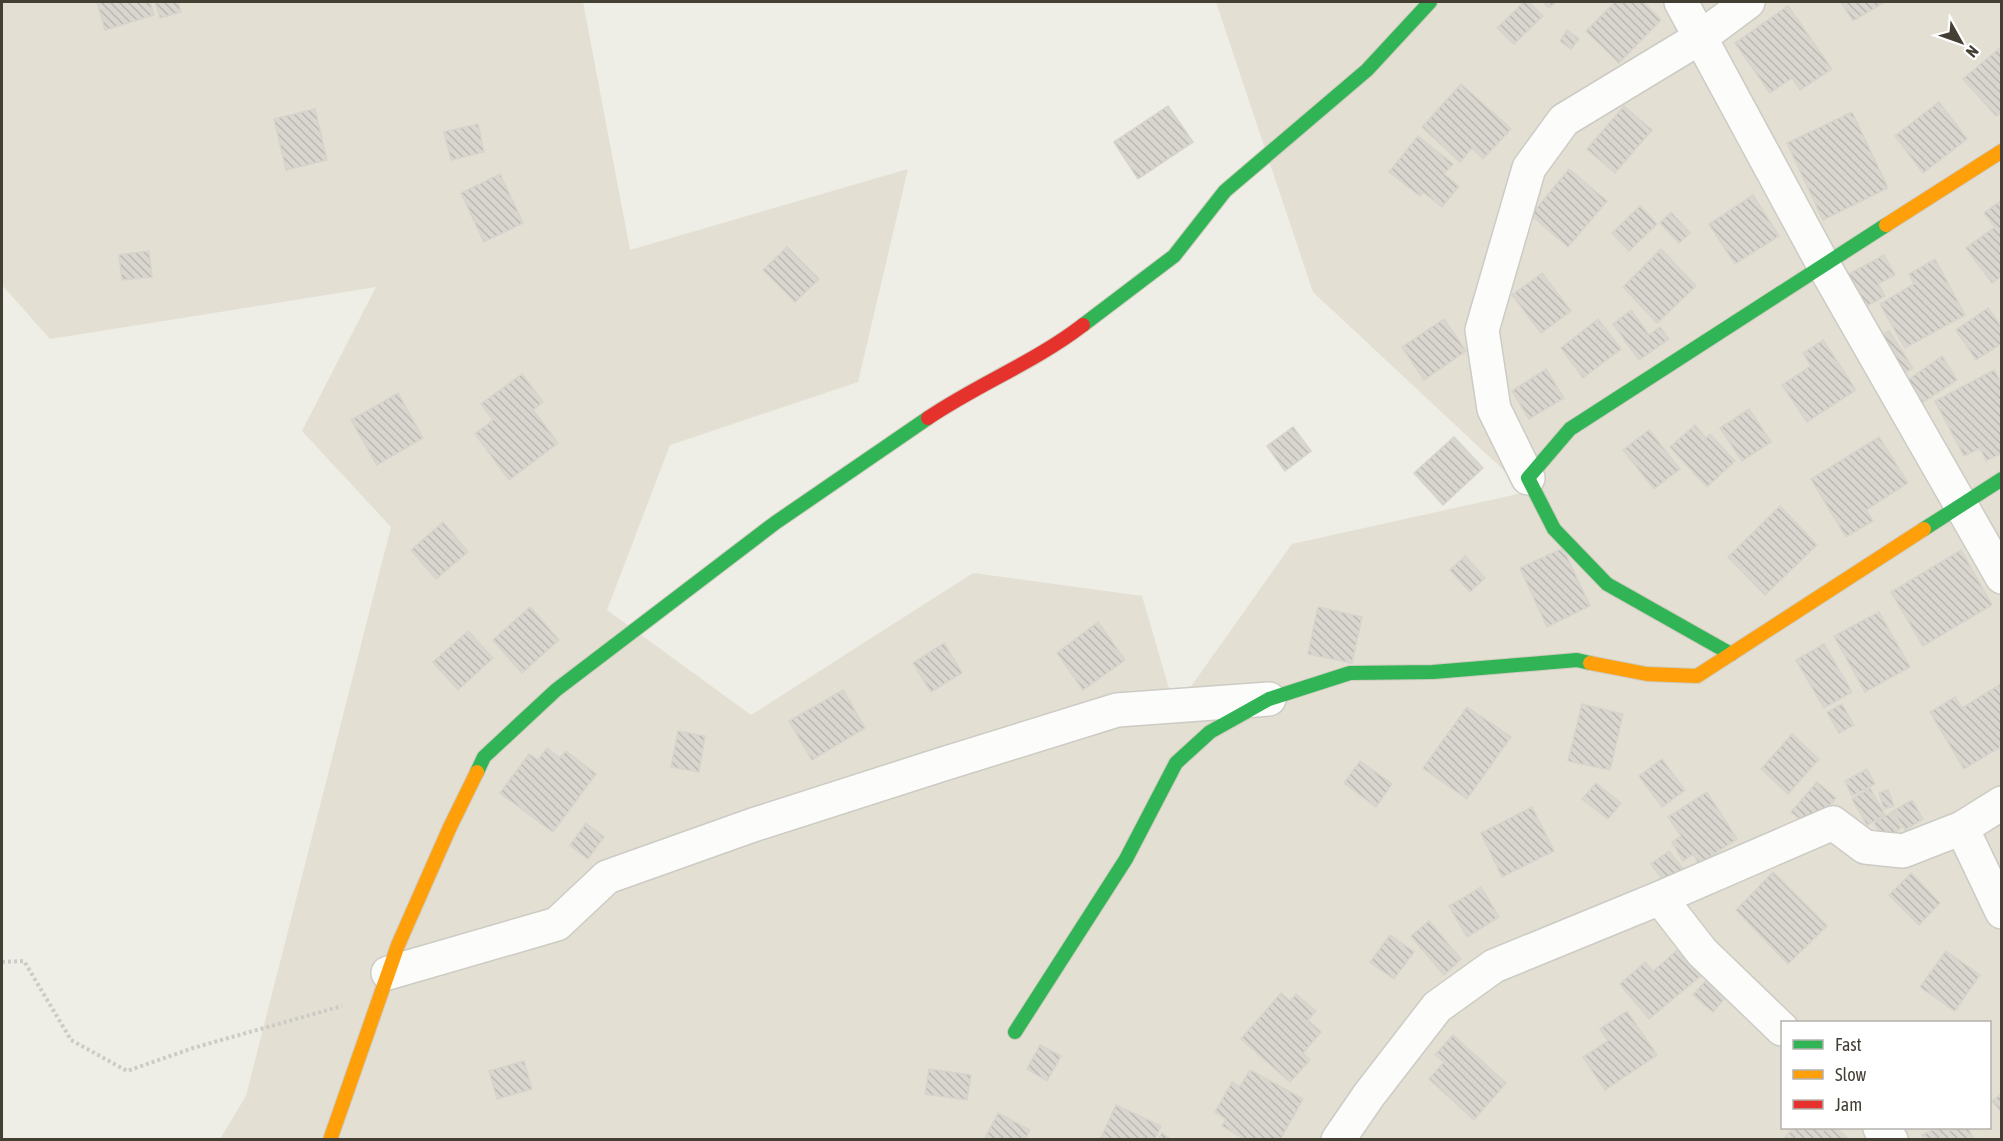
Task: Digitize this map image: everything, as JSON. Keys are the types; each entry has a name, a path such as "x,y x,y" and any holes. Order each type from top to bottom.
{"street":[{"path":"330,1140 398,945 484,756 556,690 775,523 956,399 1061,342 1174,256 1225,191 1367,70 1430,2"},
{"path":"1681,2 1824,266 2001,577"},
{"path":"1731,654 1607,584 1554,529 1494,409 1482,330 1529,168 1564,120 1701,37 1748,2"},
{"path":"1528,478 1570,429 2001,151"},
{"path":"1015,1032 1126,859 1176,763 1210,732 1269,699 1350,673 1433,672 1577,660 1647,674 1697,676 2001,478"},
{"path":"384,984 557,924 607,877 753,825 1117,710 1269,699"},
{"path":"1338,1140 1369,1095 1437,1007 1494,966 1660,898 1833,823 1865,848 1903,851 1962,828 2001,803"},
{"path":"1962,828 2001,912"},
{"path":"1660,898 1702,952 1781,1028"}],"path":[{"path":"2,962 24,961 71,1040 127,1071 384,984"}],"shaded area":[{"path":"2,2 583,2 630,250 908,169 858,382 670,445 607,610 751,715 973,573 1142,596 1175,709 1292,544 1527,492 1313,292 1216,2 2001,2 2001,1139 220,1139 246,1096 391,527 302,431 376,287 50,339 2,285"}],"building":[{"path":"97,2 150,2 154,15 105,30"},
{"path":"155,2 178,2 181,12 160,18"},
{"path":"1524,2 1529,2 1543,16 1514,44 1497,28"},
{"path":"1543,2 1556,2 1549,8"},
{"path":"1615,2 1643,2 1661,20 1619,63 1586,31"},
{"path":"1841,2 1885,2 1853,21"},
{"path":"1788,6 1832,69 1800,90 1792,78 1770,93 1735,43"},
{"path":"1567,30 1579,39 1571,49 1560,41"},
{"path":"2002,46 2002,111 1996,116 1963,79"},
{"path":"1461,84 1511,129 1483,159 1472,148 1460,162 1422,127"},
{"path":"1939,102 1967,139 1923,173 1895,136"},
{"path":"1168,106 1193,142 1138,179 1114,142"},
{"path":"1624,106 1652,130 1615,173 1587,149"},
{"path":"315,109 327,160 286,170 274,119"},
{"path":"1852,112 1888,188 1823,220 1787,143"},
{"path":"478,124 484,152 451,160 444,132"},
{"path":"1418,136 1453,164 1444,174 1459,186 1442,207 1423,192 1420,196 1389,172"},
{"path":"1569,169 1607,201 1568,247 1531,215"},
{"path":"500,174 523,223 484,242 461,193"},
{"path":"1753,195 1779,236 1735,264 1709,224"},
{"path":"2002,200 2002,276 1992,283 1966,248 1995,227 1984,213"},
{"path":"1640,206 1657,224 1629,251 1612,233"},
{"path":"1671,212 1690,233 1679,243 1660,223"},
{"path":"787,247 819,279 795,302 763,270"},
{"path":"1661,249 1696,286 1657,323 1623,287"},
{"path":"149,251 152,277 122,280 119,255"},
{"path":"1884,255 1895,275 1878,284 1885,296 1865,307 1847,275"},
{"path":"1935,259 1965,315 1905,348 1880,304 1914,284 1909,274"},
{"path":"1542,273 1571,311 1541,333 1512,295"},
{"path":"1988,308 2002,328 2002,343 1976,360 1956,330"},
{"path":"1631,310 1649,335 1660,327 1669,339 1639,360 1613,324"},
{"path":"1444,319 1466,351 1424,380 1402,347"},
{"path":"1598,319 1621,349 1583,378 1561,348"},
{"path":"1889,331 1913,368 1899,377 1875,339"},
{"path":"1823,340 1856,390 1807,422 1782,385 1811,366 1803,353"},
{"path":"1942,356 1957,380 1922,403 1908,380"},
{"path":"1546,369 1564,398 1529,419 1512,391"},
{"path":"1994,370 2002,384 2002,453 1986,461 1980,448 1964,456 1935,401"},
{"path":"522,374 543,402 533,410 558,443 509,480 475,434 493,420 481,404"},
{"path":"398,393 423,438 377,465 351,420"},
{"path":"1749,409 1771,442 1742,461 1720,428"},
{"path":"1695,425 1706,438 1710,434 1735,461 1707,487 1670,447"},
{"path":"1293,427 1311,451 1285,471 1267,446"},
{"path":"1649,430 1680,469 1654,489 1623,450"},
{"path":"1454,437 1483,468 1443,505 1414,473"},
{"path":"1879,437 1908,483 1866,510 1873,521 1846,537 1811,479"},
{"path":"1780,506 1817,545 1765,595 1728,557"},
{"path":"443,522 468,552 436,579 411,550"},
{"path":"1563,548 1590,606 1547,627 1520,568"},
{"path":"1961,550 1992,605 1923,646 1891,592"},
{"path":"1465,556 1485,578 1470,592 1450,570"},
{"path":"530,607 559,640 522,673 493,640"},
{"path":"1318,607 1362,617 1352,663 1308,654"},
{"path":"1879,612 1910,667 1865,692 1834,636"},
{"path":"1098,622 1125,660 1083,690 1057,653"},
{"path":"468,631 493,658 458,690 433,662"},
{"path":"944,643 962,673 931,692 913,663"},
{"path":"1824,644 1852,692 1824,708 1796,660"},
{"path":"2002,683 2002,746 1964,769 1930,712 1955,697 1962,708"},
{"path":"843,690 865,728 812,760 789,721"},
{"path":"1582,704 1623,714 1610,770 1568,761"},
{"path":"1842,704 1854,725 1839,733 1827,712"},
{"path":"1467,707 1511,737 1467,799 1423,768"},
{"path":"678,731 705,736 699,772 671,767"},
{"path":"1792,734 1819,759 1788,794 1761,769"},
{"path":"547,748 560,758 566,751 596,774 553,832 500,793 529,754 538,760"},
{"path":"1662,759 1685,790 1662,807 1639,776"},
{"path":"1360,761 1392,784 1376,807 1344,783"},
{"path":"1867,769 1875,784 1852,796 1845,781"},
{"path":"1817,782 1836,798 1810,828 1791,812"},
{"path":"1596,783 1621,803 1608,819 1582,799"},
{"path":"1870,788 1885,815 1867,825 1852,799"},
{"path":"1888,790 1894,806 1884,809 1879,793"},
{"path":"1707,792 1737,839 1699,864 1693,854 1683,861 1672,842 1681,836 1668,817"},
{"path":"1912,800 1923,819 1905,830 1893,811"},
{"path":"1532,807 1554,851 1502,877 1481,833"},
{"path":"1892,812 1901,828 1884,839 1874,823"},
{"path":"586,823 604,837 588,859 570,845"},
{"path":"1669,851 1684,870 1666,884 1651,864"},
{"path":"1773,872 1827,926 1788,964 1736,910"},
{"path":"1911,873 1940,903 1919,925 1889,895"},
{"path":"1481,887 1499,917 1467,937 1449,906"},
{"path":"1429,921 1461,959 1444,975 1411,936"},
{"path":"1390,935 1414,952 1394,979 1370,962"},
{"path":"1680,948 1703,974 1649,1019 1620,984 1645,962 1653,971"},
{"path":"1946,951 1980,975 1955,1011 1920,987"},
{"path":"1709,977 1729,993 1713,1012 1693,995"},
{"path":"1281,993 1290,1001 1296,994 1316,1011 1308,1020 1321,1032 1303,1053 1310,1060 1290,1082 1241,1039"},
{"path":"1627,1011 1657,1055 1605,1090 1583,1057 1608,1041 1600,1029"},
{"path":"1453,1035 1506,1083 1474,1120 1429,1079 1444,1062 1435,1055"},
{"path":"1040,1045 1061,1056 1047,1081 1027,1069"},
{"path":"524,1061 532,1089 497,1099 489,1071"},
{"path":"929,1069 971,1075 967,1100 925,1094"},
{"path":"1250,1070 1303,1099 1280,1140 1246,1140 1222,1126 1226,1119 1215,1112 1232,1082 1240,1087"},
{"path":"2002,1093 2002,1113 1992,1101"},
{"path":"1116,1105 1161,1126 1154,1140 1100,1140"},
{"path":"998,1113 1030,1130 1025,1140 984,1140"},
{"path":"1792,1129 1820,1129 1823,1131 1837,1129 1850,1140 1783,1140"},
{"path":"1935,1129 1949,1131 1968,1129 1974,1140 1924,1140 1922,1135"},
{"path":"1162,1133 1172,1140 1158,1140"}],"traffic: fast":[{"path":"1083,325 1174,256 1225,191 1367,70 1430,2"},
{"path":"1731,654 1607,584 1554,529 1528,478 1570,429 1886,225"},
{"path":"477,772 484,757 556,690 775,523 928,418"},
{"path":"1924,529 2002,479"},
{"path":"1015,1032 1126,859 1176,763 1210,732 1269,699 1350,673 1433,672 1577,660 1590,663"}],"traffic: slow":[{"path":"1886,225 2002,151"},
{"path":"1590,663 1647,674 1697,676 1924,529"},
{"path":"330,1140 398,945 477,772"}],"traffic: jam":[{"path":"928,418 1046,350 1083,325"}]}
